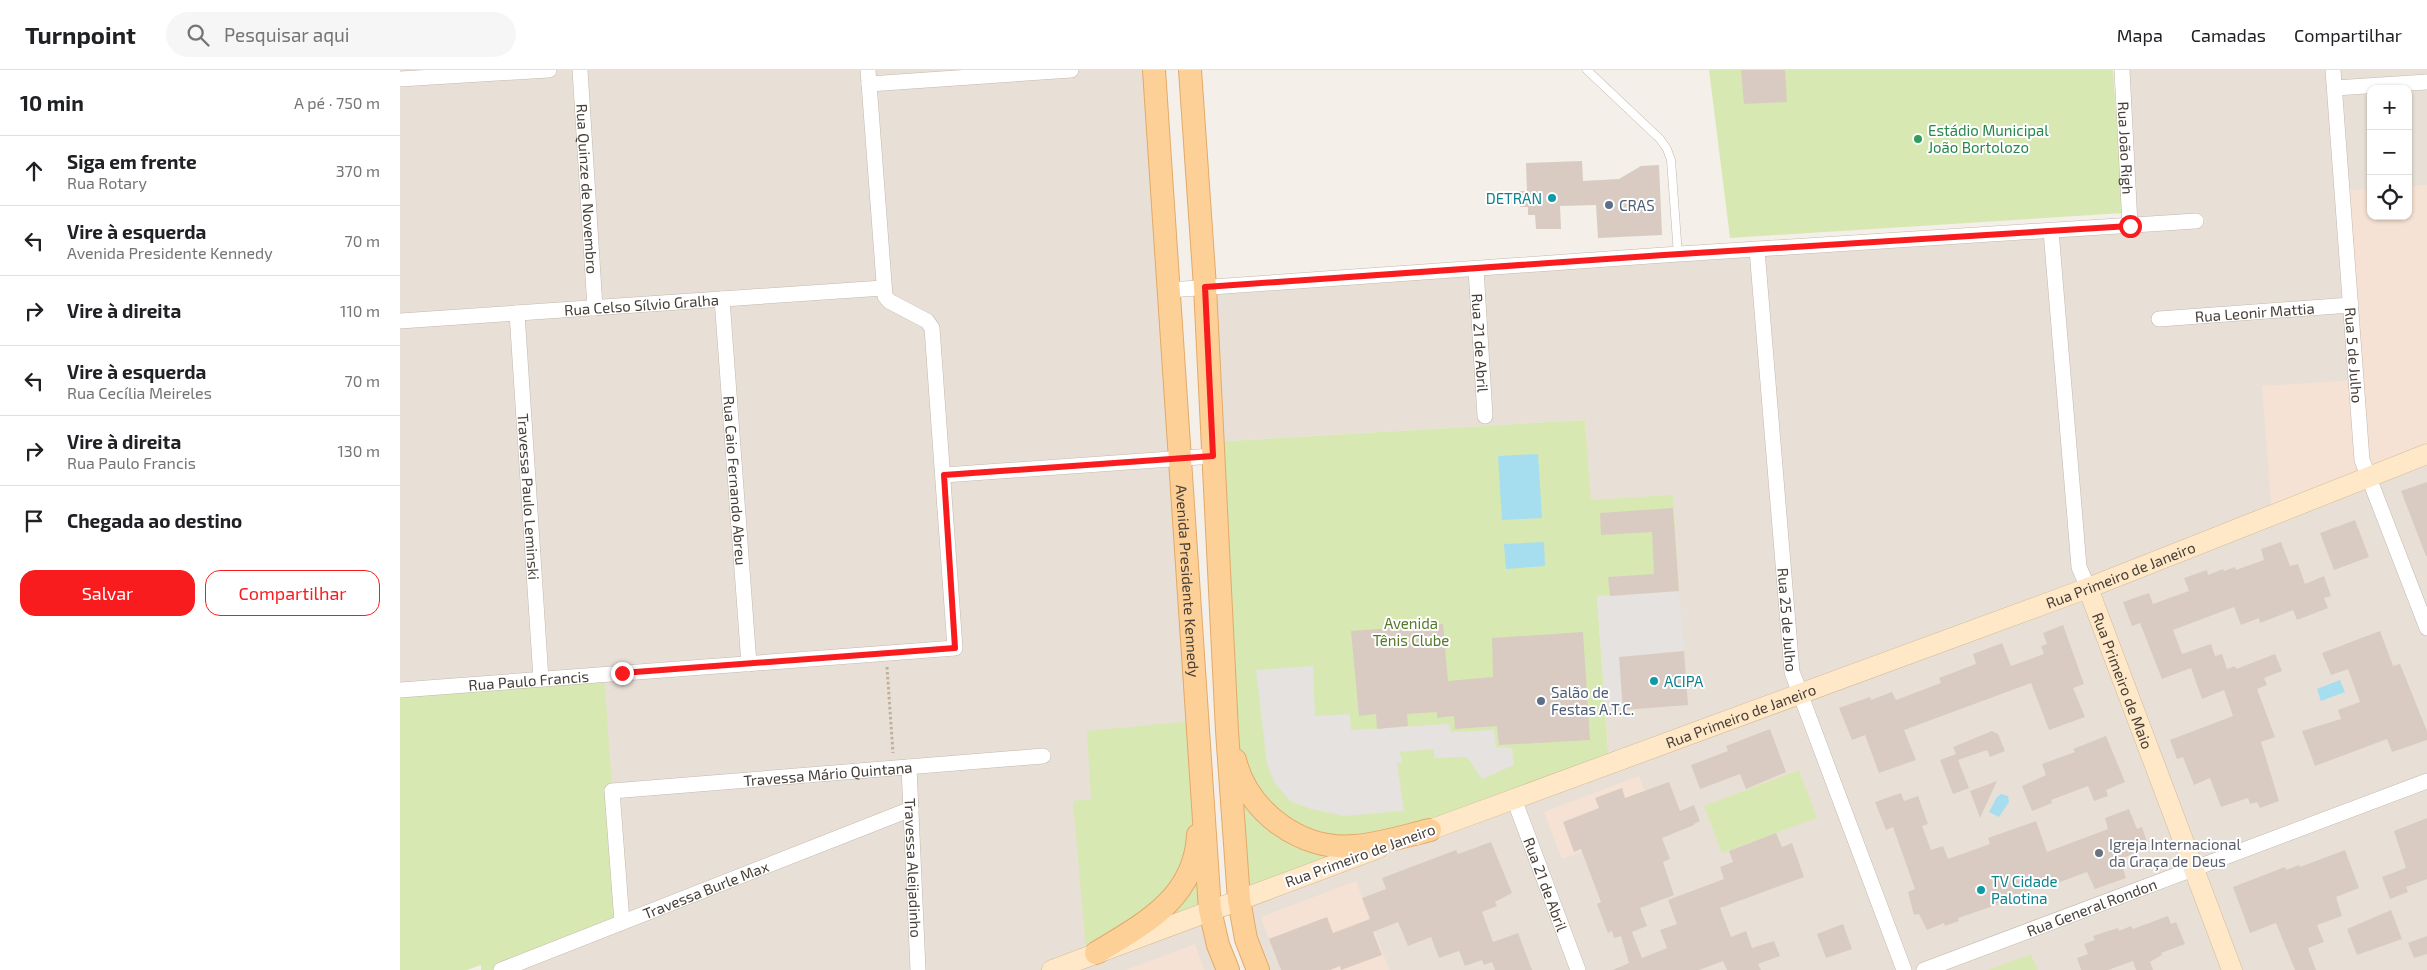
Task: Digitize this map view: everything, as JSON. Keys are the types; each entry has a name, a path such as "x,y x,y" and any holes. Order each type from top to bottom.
{"main road":[{"name":"Avenida Presidente Kennedy","path":"1154,70 1210,910 1218,944 1228,970"},
{"name":"Avenida Presidente Kennedy","path":"1190,70 1205,287 1227,731 1239,900 1246,939 1258,970"},
{"path":"1227,731 1236,768 1250,796 1272,820 1299,836 1323,844 1353,846 1386,841 1430,830"},
{"path":"1096,953 1168,905 1187,877 1198,840 1200,752"}],"street":[{"path":"400,80 549,70"},
{"name":"Rua Quinze de Novembro","path":"580,70 595,308"},
{"path":"1071,70 869,77 883,288 886,299 927,321 932,328 944,475 1213,456"},
{"name":"Rua João Righ","path":"2122,70 2130,226"},
{"name":"Rua 5 de Julho","path":"2333,70 2362,460 2427,628"},
{"path":"2335,88 2427,82"},
{"path":"1169,290 2196,221"},
{"name":"Rua Primeiro de Maio","path":"2051,231 2080,567 2232,970"},
{"name":"Rua 25 de Julho","path":"1757,250 1792,672 1904,970"},
{"name":"Rua 21 de Abril","path":"1476,269 1484,416"},
{"name":"Rua Celso Sílvio Gralha","path":"400,321 883,288"},
{"name":"Rua Caio Fernando Abreu","path":"722,299 749,664"},
{"name":"Rua Leonir Mattia","path":"2159,319 2351,305"},
{"name":"Travessa Paulo Leminski","path":"517,313 541,679"},
{"name":"Rua Primeiro de Janeiro","path":"1052,970 1210,910 2088,588 2427,454"},
{"name":"Rua Paulo Francis","path":"400,690 955,648 944,475"},
{"name":"Travessa Mário Quintana","path":"622,922 612,790 1043,756"},
{"name":"Travessa Aleijadinho","path":"902,768 911,809 918,970"},
{"name":"Rua General Rondon","path":"1924,970 2427,781"},
{"name":"Rua 21 de Abril","path":"1514,799 1578,970"},
{"name":"Travessa Burle Max","path":"501,969 911,809"}],"lane":[{"path":"1587,70 1660,138 1667,149 1671,160 1678,255"}],"path":[{"path":"886,654 902,768"}],"shaded area":[{"path":"400,70 1154,70 1210,910 1228,970 496,970 400,690"},
{"path":"2122,70 2427,70 2427,970 1258,970 1239,900 1609,764 1585,420 1212,442 1205,287 2130,226"},
{"path":"2427,185 2427,454 2272,515 2262,386 2356,380 2342,191 2367,189 2367,220 2412,220 2412,186"},
{"path":"1679,591 1684,651 1619,657 1623,710 1606,711 1597,596"},
{"path":"1313,666 1315,716 1350,714 1351,730 1449,724 1451,732 1494,730 1496,747 1512,748 1514,765 1482,779 1467,757 1434,758 1434,749 1400,752 1402,763 1397,763 1404,811 1344,816 1311,809 1290,801 1275,783 1267,764 1256,670"},
{"path":"1639,776 1657,823 1562,859 1544,812"},
{"path":"1356,881 1389,970 1281,970 1261,917"},
{"path":"1195,944 1204,970 1126,970 1190,946"}],"green space":[{"name":"Estádio Municipal João Bortolozo","path":"1709,70 2113,70 2123,213 1730,238"},
{"name":"Avenida Tênis Clube","path":"1585,420 1591,500 1673,495 1679,591 1597,596 1609,764 1387,841 1299,836 1236,768 1212,442"},
{"path":"604,675 622,922 496,970 481,970 481,965 467,970 400,970 400,690"},
{"path":"1193,721 1196,773 1193,839 1190,856 1160,902 1086,951 1073,801 1091,799 1087,731"},
{"path":"1799,770 1817,818 1722,853 1704,806"},
{"path":"1236,782 1256,811 1351,854 1245,893"},
{"path":"1201,849 1207,908 1137,930"},
{"path":"2031,954 2038,970 1988,970"}],"water":[{"path":"1538,454 1542,518 1502,520 1498,456"},
{"path":"1544,542 1545,566 1506,569 1504,544"},
{"path":"2340,680 2345,692 2321,701 2317,689"},
{"path":"2001,794 2008,796 2009,802 1999,817 1989,812 1997,797"}],"building":[{"path":"1741,70 1785,70 1787,102 1744,104"},
{"path":"1582,161 1583,181 1619,179 1641,166 1659,165 1662,235 1598,238 1596,205 1560,206 1561,229 1536,229 1535,215 1528,215 1528,207 1520,207 1519,191 1527,191 1526,163"},
{"path":"2427,482 2427,556 2426,556 2401,491"},
{"path":"1673,508 1679,591 1610,596 1608,577 1654,574 1652,532 1601,535 1600,513"},
{"path":"2355,520 2369,557 2334,570 2320,533"},
{"path":"2281,542 2290,566 2298,564 2305,584 2324,576 2331,596 2324,598 2328,608 2297,620 2293,610 2260,623 2259,618 2241,625 2234,607 2173,630 2182,654 2211,644 2215,656 2222,654 2227,669 2235,666 2236,669 2275,654 2282,671 2264,678 2267,685 2257,689 2275,737 2261,742 2279,801 2260,808 2257,802 2250,804 2248,798 2221,807 2210,778 2194,785 2183,757 2177,759 2170,740 2233,716 2224,690 2202,699 2191,668 2162,679 2140,623 2132,626 2123,602 2149,593 2153,604 2189,591 2184,578 2207,570 2208,575 2223,569 2224,571 2235,567 2236,570 2264,560 2261,549"},
{"path":"1443,624 1448,681 1493,677 1492,638 1583,632 1590,740 1499,745 1497,726 1455,729 1454,716 1437,718 1437,712 1407,714 1408,726 1377,729 1376,714 1359,716 1351,631"},
{"path":"2063,625 2084,684 2073,688 2085,717 2049,730 2031,683 1904,730 1916,760 1879,773 1865,735 1852,740 1839,708 1870,697 1871,700 1892,692 1896,700 1941,683 1939,678 1976,664 1973,654 2002,643 2011,666 2044,654 2041,646 2047,644 2043,633"},
{"path":"2380,631 2393,666 2400,664 2427,731 2427,740 2392,752 2387,739 2315,766 2302,731 2341,719 2338,710 2360,702 2348,669 2331,675 2322,653"},
{"name":"ACIPA","path":"1684,651 1688,705 1623,710 1619,657"},
{"path":"1770,729 1786,772 1746,789 1740,774 1700,789 1691,765 1728,751 1726,746"},
{"path":"1992,731 1998,734 2005,751 1990,757 1987,750 1958,760 1969,788 1953,794 1940,760 1956,754 1953,747"},
{"path":"2106,736 2125,782 2106,790 2108,796 2094,801 2088,786 2051,800 2052,803 2032,811 2022,786 2046,775 2042,764 2075,752 2073,749"},
{"path":"1997,781 1980,818 1970,791"},
{"path":"1669,782 1680,811 1694,805 1700,821 1662,838 1670,859 1663,862 1674,895 1640,908 1647,926 1632,932 1642,958 1667,948 1660,930 1677,924 1668,900 1724,879 1720,867 1733,862 1729,851 1776,833 1782,847 1792,843 1804,877 1720,908 1731,937 1746,931 1752,948 1774,941 1780,956 1758,964 1761,970 1727,970 1723,961 1699,970 1613,970 1629,963 1621,936 1614,938 1612,931 1608,933 1597,904 1601,902 1581,849 1574,852 1563,822 1599,808 1595,798 1622,788 1625,798"},
{"path":"1901,793 1904,801 1918,796 1928,824 1922,826 1931,850 1943,846 1948,859 1990,844 1988,838 2036,821 2047,852 2108,829 2105,818 2129,809 2137,829 2142,827 2149,848 2120,859 2126,878 2095,889 2087,872 2060,882 2057,878 2030,888 2032,893 1958,918 1959,921 1945,926 1944,923 1927,930 1919,914 1914,915 1908,892 1915,889 1893,827 1886,830 1875,802"},
{"path":"2427,818 2427,879 2406,887 2408,892 2390,899 2382,877 2406,868 2394,831"},
{"path":"1491,842 1512,893 1495,902 1497,906 1482,912 1493,942 1518,933 1532,970 1495,970 1492,962 1484,965 1482,960 1465,966 1459,951 1439,958 1431,937 1408,946 1398,922 1373,932 1382,955 1341,970 1340,966 1330,970 1281,970 1269,939 1327,917 1333,933 1370,919 1362,898 1386,889 1382,878 1456,850 1458,854"},
{"path":"2345,850 2359,888 2336,897 2342,916 2317,925 2324,942 2308,948 2316,970 2295,970 2276,923 2250,933 2233,887 2285,867 2286,870 2299,865 2300,867"},
{"path":"2391,910 2402,939 2357,955 2347,929"},
{"path":"2168,916 2171,924 2176,922 2185,944 2161,953 2162,955 2150,962 2153,970 2136,970 2133,961 2108,970 2081,970 2077,958 2088,954 2084,944 2095,940 2093,936 2118,928 2119,931 2131,926 2133,929"},
{"path":"1843,924 1852,949 1826,958 1817,934"},
{"path":"2427,936 2427,954 2414,958 2408,943"}],"place":[{"name":"Estádio Municipal João Bortolozo","path":"1918,139"},
{"name":"DETRAN","path":"1552,198"},
{"name":"CRAS","path":"1609,205"},
{"name":"ACIPA","path":"1654,681"},
{"name":"Salão de Festas A.T.C.","path":"1541,701"},
{"name":"Igreja Internacional da Graça de Deus","path":"2099,853"},
{"name":"TV Cidade Palotina","path":"1981,890"}],"route":[{"path":"622,673 955,648 944,475 1213,456 1205,287 1664,255 2130,226"}]}
